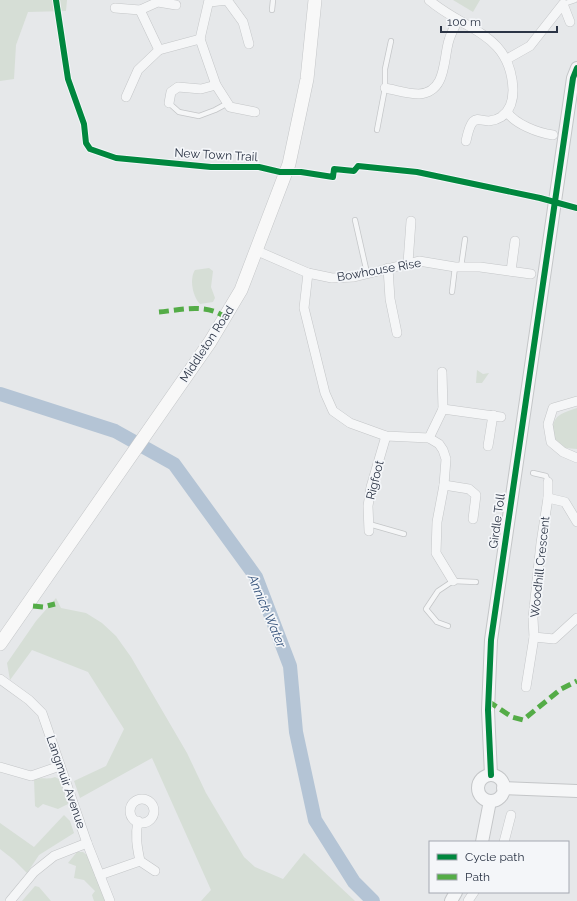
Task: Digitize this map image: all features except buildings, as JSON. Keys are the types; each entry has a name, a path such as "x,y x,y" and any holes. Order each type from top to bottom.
{"main road":[{"name":"Middleton Road","path":"0,644 131,458 221,323 241,290 289,164 307,79 315,0"}],"street":[{"path":"249,44 243,22 227,0 210,1 200,39 216,85 230,107 255,112"},
{"path":"429,0 440,9 490,39 499,47 507,59 511,72 513,94 511,104 507,112 494,120 477,119 472,121 469,125 466,141"},
{"path":"115,8 140,10 158,2 176,5"},
{"path":"507,59 530,46 563,4"},
{"path":"563,4 570,22"},
{"path":"140,10 159,50"},
{"path":"385,88 418,94 429,91 436,86 442,78 449,40 458,20"},
{"path":"126,97 138,70 159,50 200,39"},
{"name":"Girdle Toll","path":"491,775 488,710 491,640 544,271 575,73"},
{"path":"170,103 171,92 178,87 201,89 216,85"},
{"path":"507,112 512,119 519,121 537,133 553,135"},
{"path":"408,263 411,221"},
{"path":"511,271 515,241"},
{"name":"Bowhouse Rise","path":"255,250 308,273 332,278 344,278 419,261 458,267 480,267 531,274"},
{"path":"388,268 391,306 397,333"},
{"path":"308,273 304,308 323,386 330,406 339,417 350,424 386,436 429,438 439,444 443,450 446,459 444,485 437,522 436,552 453,581"},
{"path":"429,438 443,410 442,372"},
{"path":"577,401 553,408 548,424 551,442 563,452 577,458"},
{"path":"443,410 497,416 488,446"},
{"name":"Rigfoot","path":"369,528 368,506 371,487 386,436"},
{"name":"Woodhill Crescent","path":"526,687 534,637 533,618 541,543 548,498 548,482"},
{"path":"444,485 469,489 476,495 473,519"},
{"name":"Woodhill Crescent","path":"548,498 565,502 577,522"},
{"path":"534,637 554,639 577,618"},
{"name":"Langmuir Avenue","path":"0,679 29,700 42,713 87,843 110,901"},
{"path":"0,767 31,776 60,766"},
{"path":"491,775 499,778 503,788 500,796 490,801 482,798 479,794 478,786 483,778 491,775"},
{"path":"503,788 577,790"},
{"path":"482,841 490,801"},
{"path":"504,841 511,815"},
{"path":"138,821 136,845 140,861 155,871"},
{"path":"10,901 34,872 54,856 87,843"},
{"path":"100,875 140,861"}],"lane":[{"path":"272,10 273,0"},
{"path":"563,4 575,0"},
{"path":"377,130 385,88 385,68 391,41"},
{"path":"170,103 179,112 199,116 228,103"},
{"path":"355,220 367,273"},
{"path":"452,292 465,239"},
{"path":"533,473 546,476 548,482"},
{"name":"Rigfoot","path":"369,528 404,534"},
{"path":"448,626 437,622 426,609 438,591 453,581 476,582"}],"shaded area":[{"path":"0,0 67,0 66,11 28,12 16,45 14,79 0,81"},
{"path":"453,0 480,0 473,12"},
{"path":"209,268 213,271 211,287 215,298 213,302 200,304 195,297 192,283 193,274 195,270"},
{"path":"477,370 483,374 489,373 482,383 476,383"},
{"path":"577,408 577,449 565,448 553,437 555,420 561,414"},
{"path":"56,598 61,608 86,613 102,623 116,636 131,657 187,753 206,793 244,857 255,867 283,879 304,853 355,901 201,901 211,890 152,758 80,798 74,781 106,766 124,729 88,672 32,650 10,680 7,663 36,621"},
{"path":"55,777 59,779 68,804 58,809 43,804 38,808 35,806 34,779"},
{"path":"64,815 70,821 74,833 39,855 27,873 0,849 0,823 34,847"},
{"path":"77,852 83,852 88,856 109,901 94,901 92,895 95,891 84,880 74,878 76,866 68,863"},
{"path":"35,886 39,887 51,901 22,901"}],"waterway":[{"name":"Annick Water","path":"0,394 115,431 174,464 256,577 290,666 296,732 315,820 354,882 373,901"}],"marked path":[{"path":"159,312 193,308 210,310 225,317"},
{"path":"33,606 43,607 55,604"},
{"path":"488,701 512,717 523,720 561,689 577,681"}],"cycle path":[{"name":"New Town Trail","path":"56,0 68,79 84,124 86,143 90,149 116,158 211,167 259,167 280,172 301,172 333,177 334,169 354,171 358,166 417,172 540,198 577,208"},
{"path":"491,775 488,710 491,640 573,78 577,68"}]}
